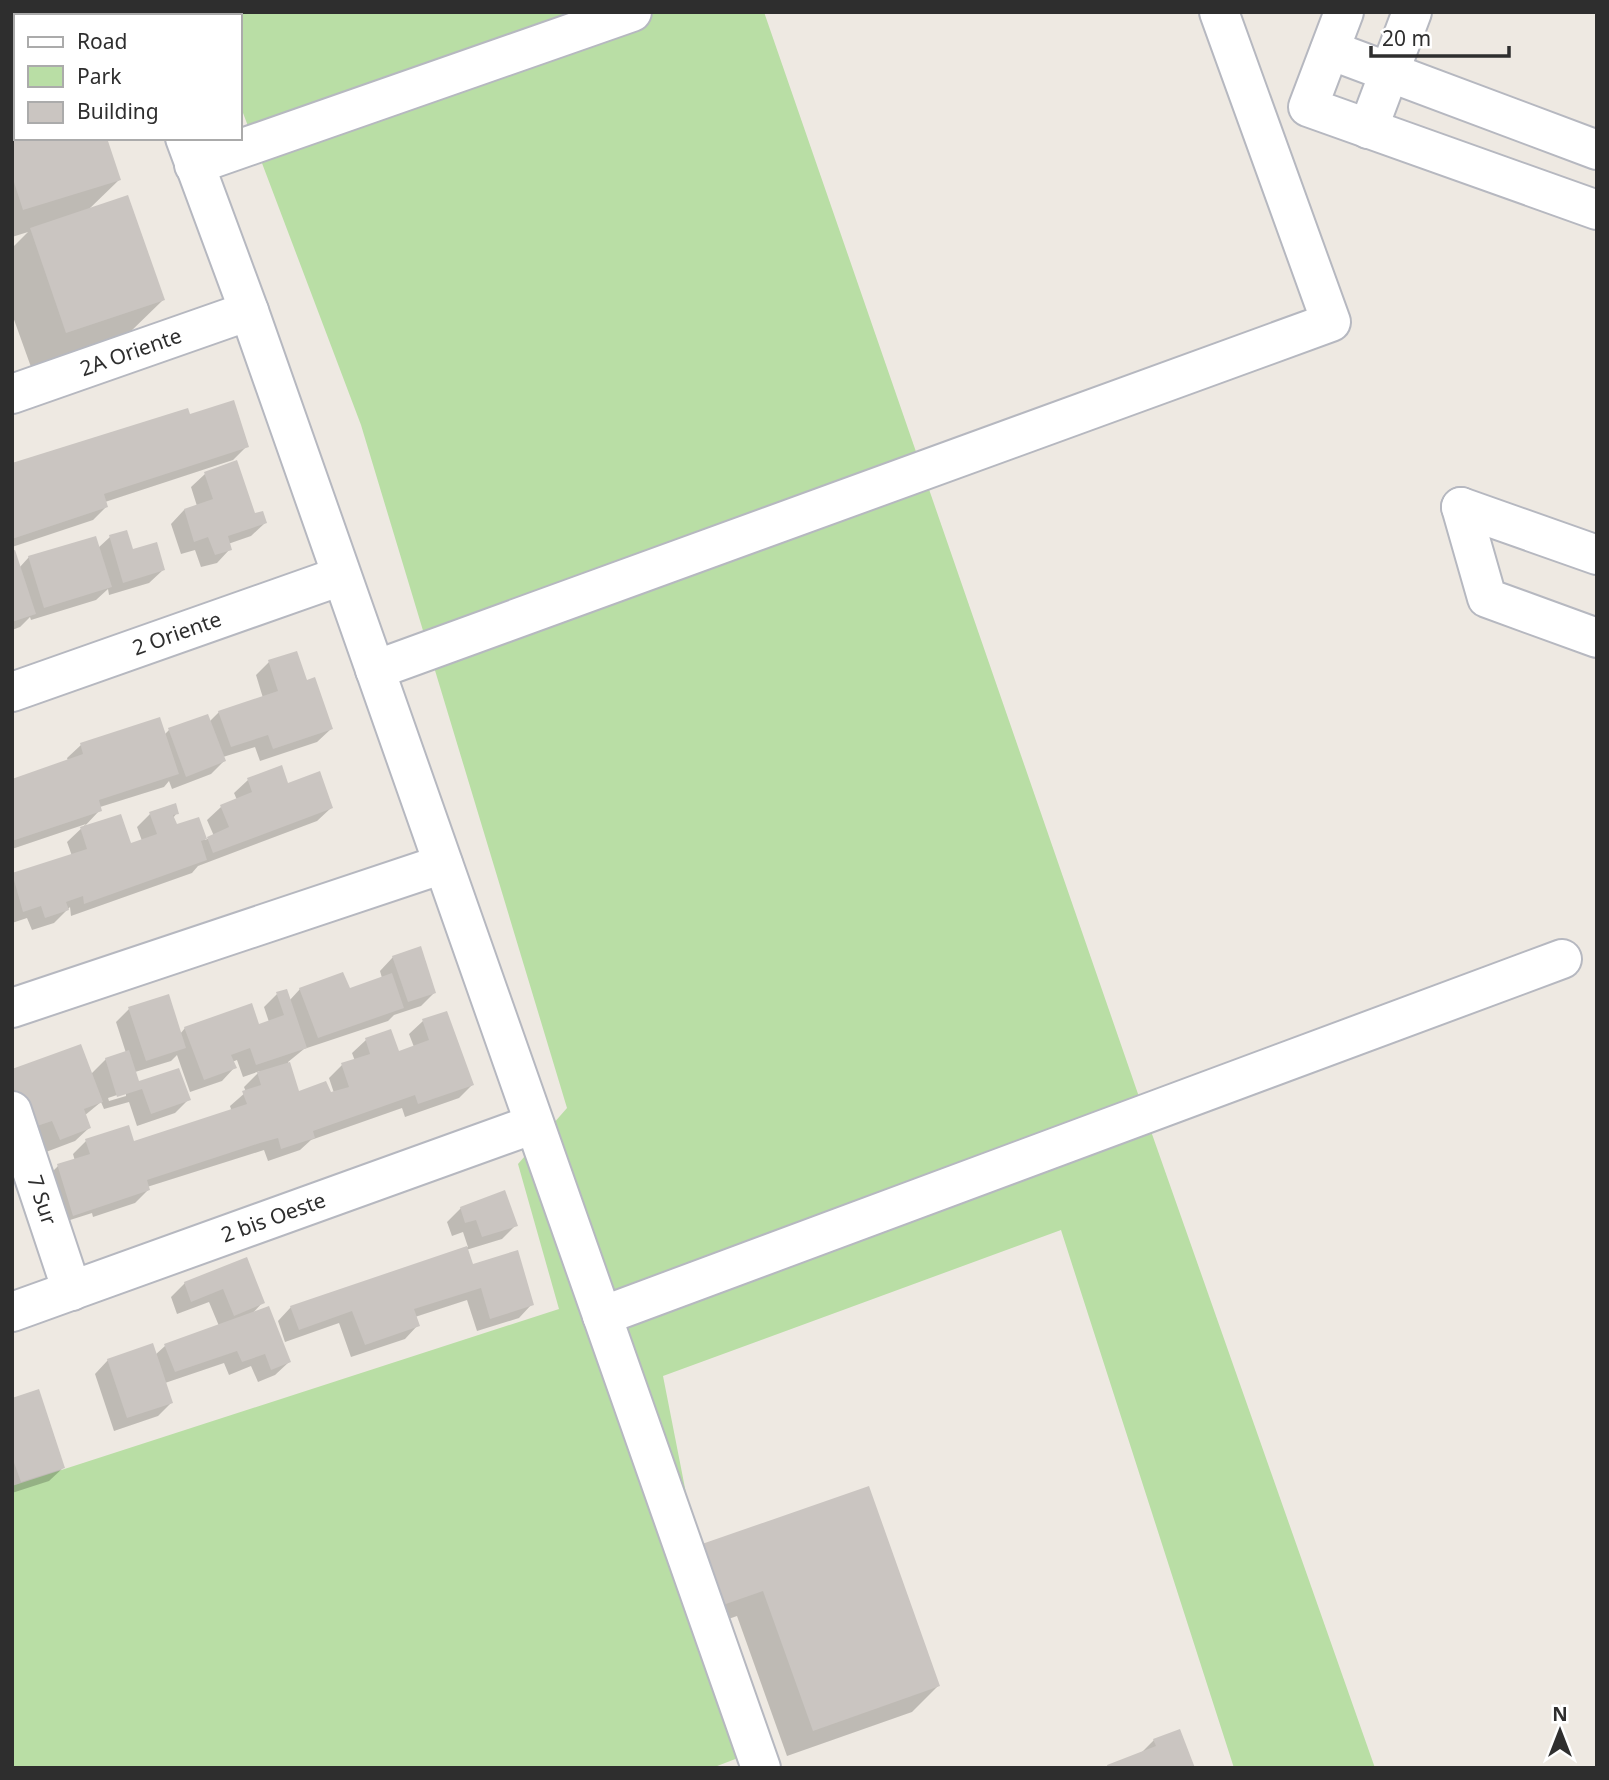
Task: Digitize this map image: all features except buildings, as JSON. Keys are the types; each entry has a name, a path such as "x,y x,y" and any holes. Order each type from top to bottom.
{"street":[{"path":"242,136 632,12"},
{"path":"375,670 1331,322 1219,12"},
{"path":"1344,12 1308,107 1597,210"},
{"path":"1368,129 1412,12"},
{"path":"1330,50 1597,150"},
{"path":"228,140 190,152 249,311 761,1768"},
{"name":"2A Oriente","path":"12,394 249,311"},
{"path":"1597,555 1461,507 1487,598 1597,638"},
{"name":"2 Oriente","path":"12,692 341,576"},
{"path":"12,1008 443,864"},
{"path":"602,1316 1562,959"},
{"name":"7 Sur","path":"12,1111 72,1291"},
{"name":"2 bis Oeste","path":"12,1312 534,1124"}],"green space":[{"path":"204,12 764,12 1146,1117 1375,1768 1234,1768 1061,1230 663,1376 738,1758 712,1768 12,1768 12,1486 559,1309 518,1164 567,1108 361,425 242,110 242,14"}]}
